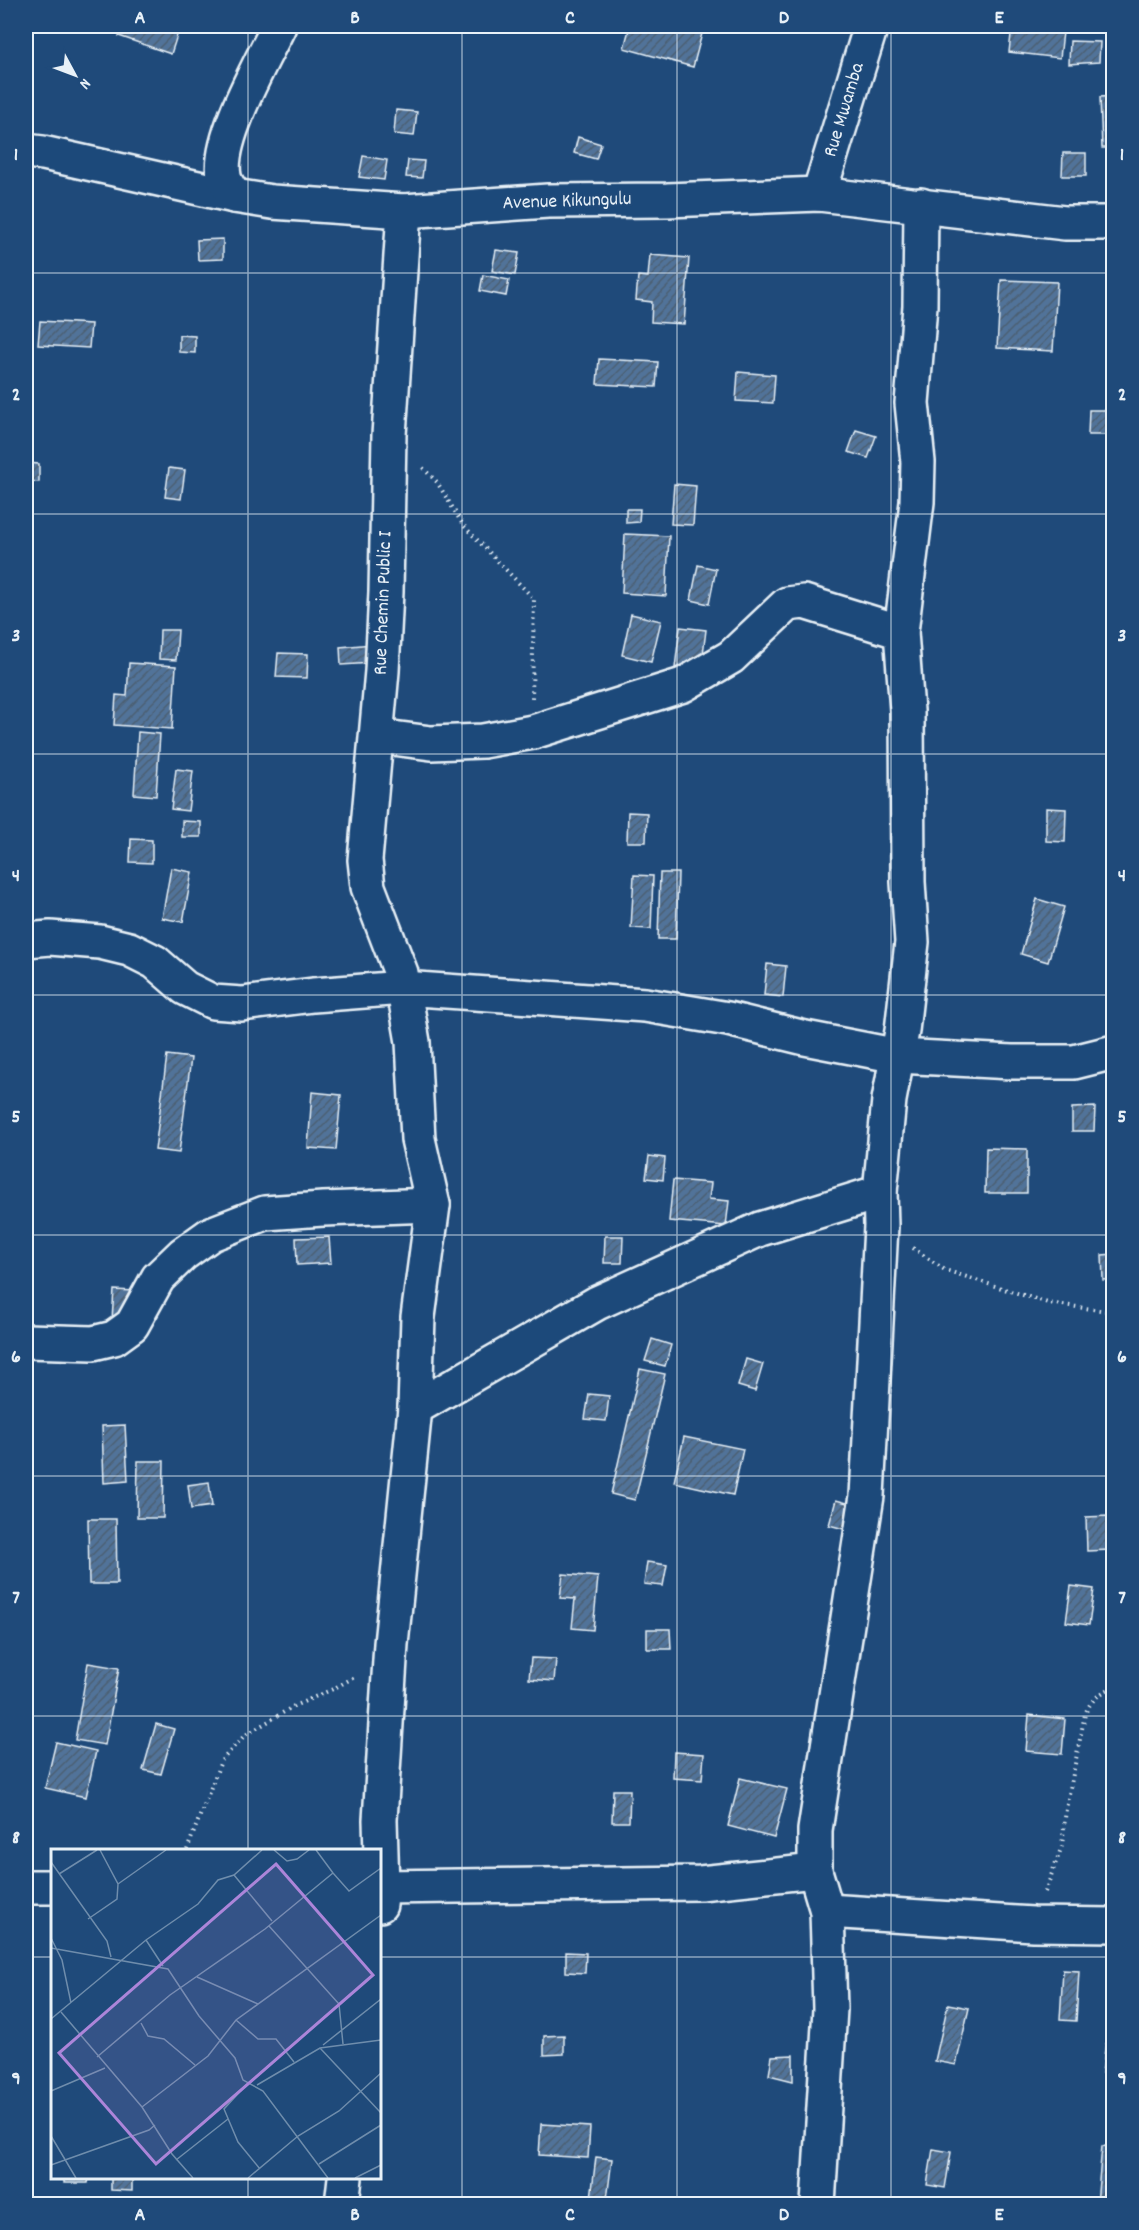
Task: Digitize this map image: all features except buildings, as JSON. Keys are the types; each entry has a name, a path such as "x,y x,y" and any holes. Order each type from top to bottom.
{"street":[{"path":"234,196 224,177 224,156 230,133 279,26"},
{"name":"Rue Mwamba","path":"819,194 871,26"},
{"name":"Avenue Kikungulu","path":"26,151 234,196 404,211 548,201 668,200 819,194 1065,223 1113,223"},
{"path":"818,2205 830,2008 827,1911 815,1871 815,1830 867,1496 881,1226 880,1192 889,1100 898,1056 912,942 908,882 907,711 901,632 917,502 918,462 912,403 920,306 921,205"},
{"name":"Rue Chemin Public I","path":"404,211 389,435 387,592 377,736 365,860 368,886 376,913 397,961 403,988 412,1042 418,1139 433,1205"},
{"path":"377,736 431,743 483,741 533,732 683,685 731,657 788,604 804,602 901,632"},
{"path":"26,940 50,938 100,942 129,949 155,962 185,988 213,1002 242,1004 313,995 403,988 645,1005 728,1019 805,1038 898,1056 1012,1062 1074,1062 1113,1052"},
{"path":"415,1408 597,1303 760,1228 880,1192"},
{"path":"26,1341 93,1343 114,1338 132,1325 158,1278 183,1254 211,1234 265,1213 433,1205 418,1317 415,1408 391,1644 380,1849"},
{"path":"381,1893 700,1883 815,1871"},
{"path":"26,1887 51,1887"},
{"path":"827,1911 1033,1924 1113,1925"},
{"path":"342,2205 345,2179"}],"path":[{"path":"389,435 436,482 463,525 534,599 531,660 533,732"},
{"path":"881,1226 945,1270 1048,1303 1113,1312"},
{"path":"188,1849 221,1761 244,1736 294,1706 360,1675 391,1644"},
{"path":"1033,1924 1062,1846 1066,1809 1084,1713 1090,1702 1102,1692 1113,1687"}]}
